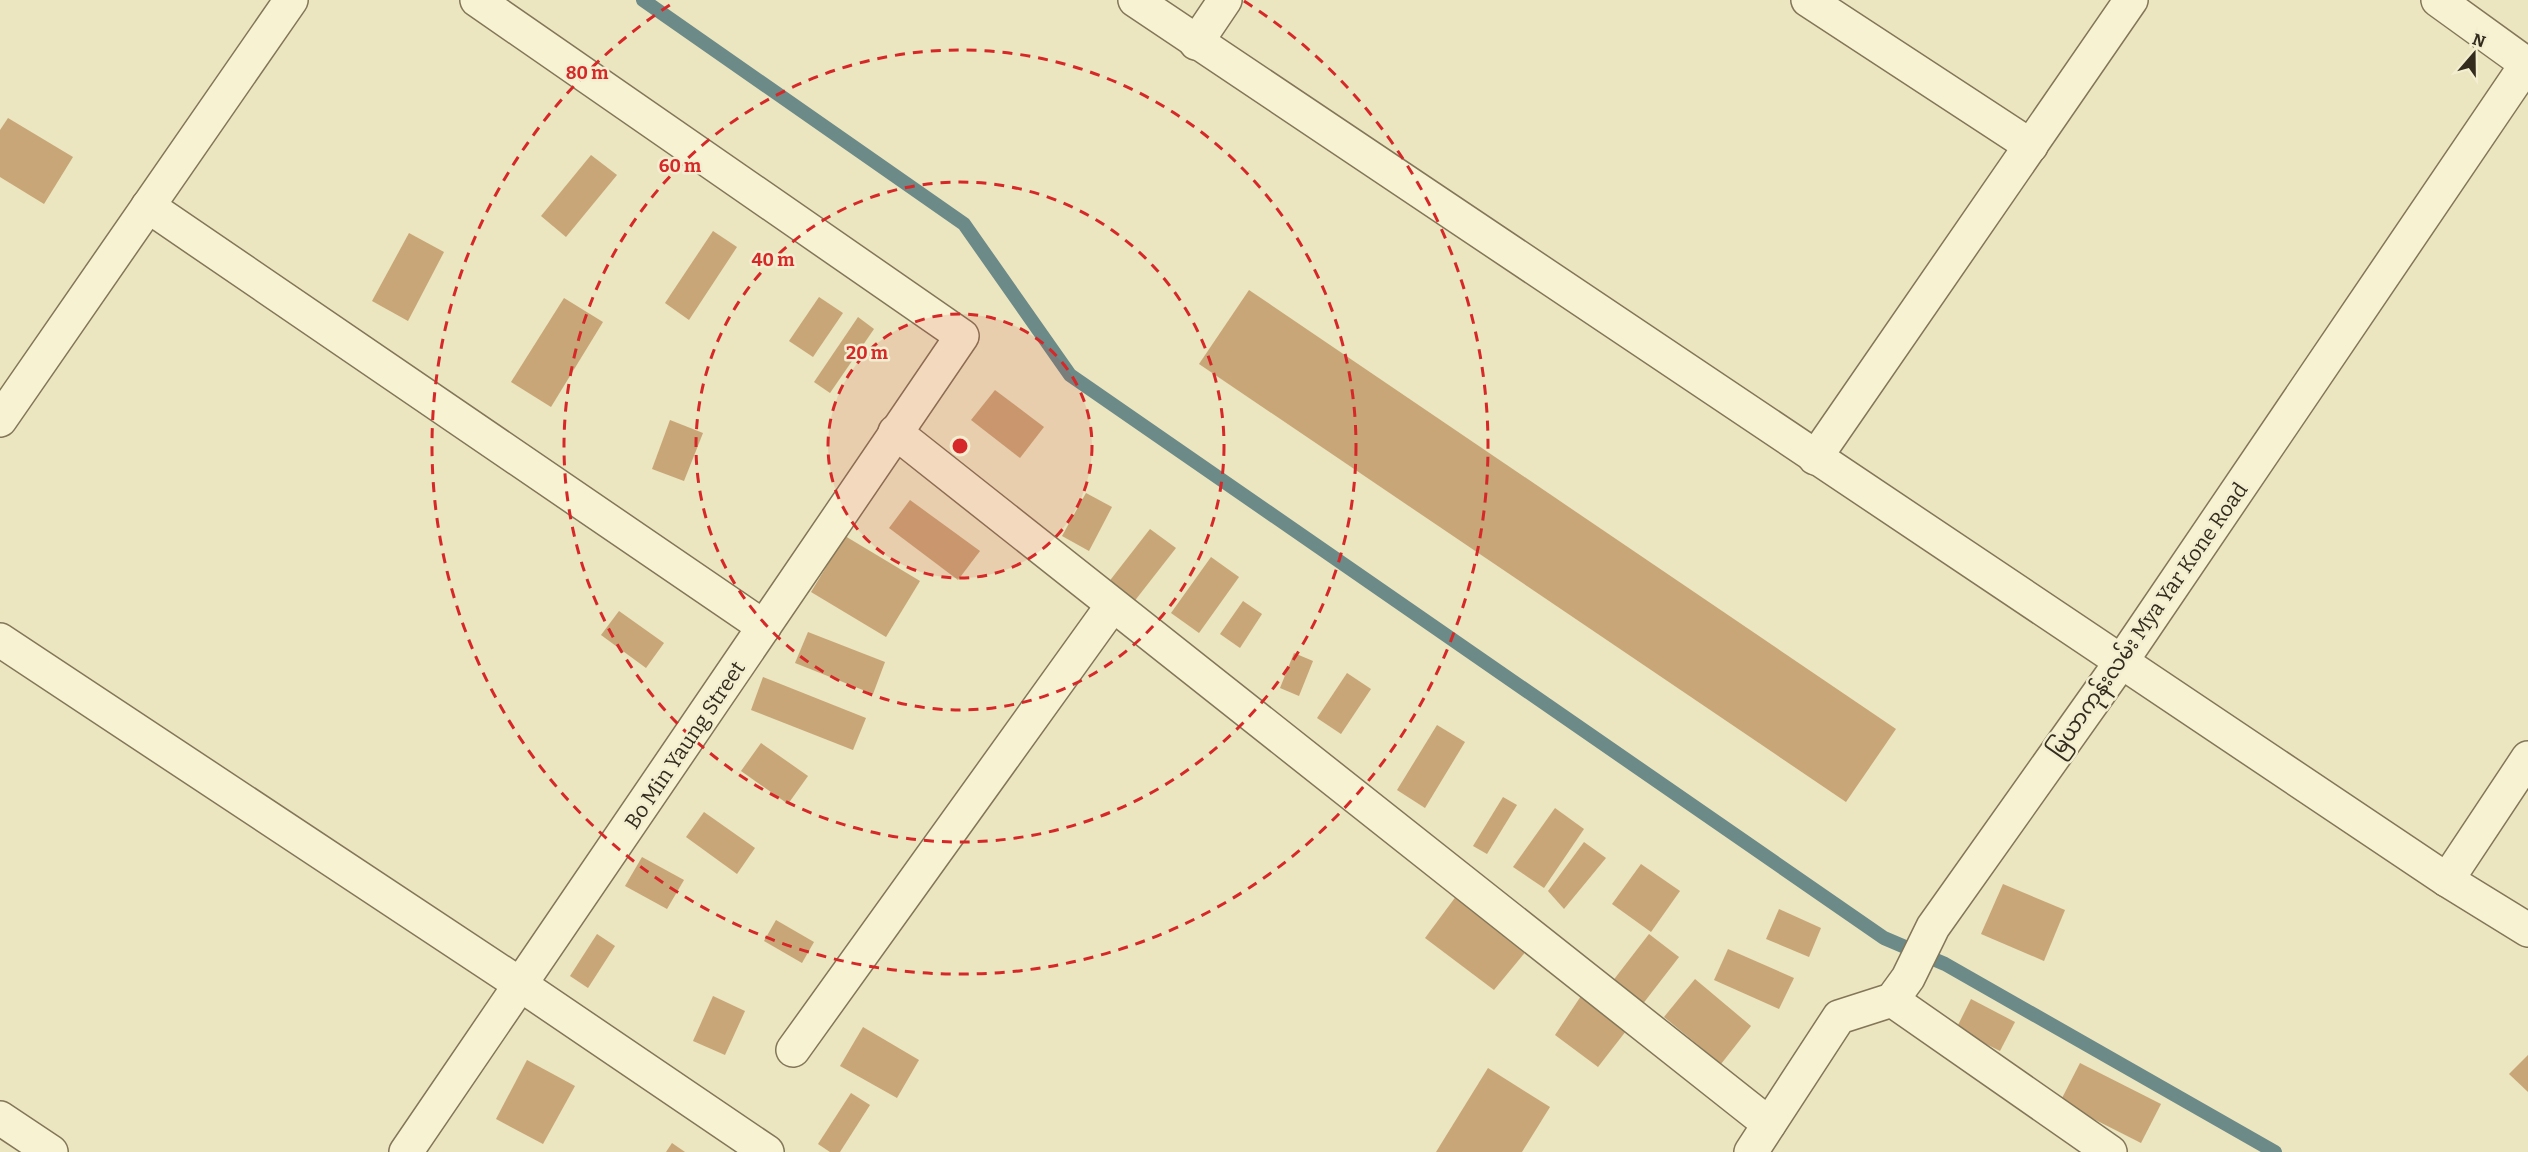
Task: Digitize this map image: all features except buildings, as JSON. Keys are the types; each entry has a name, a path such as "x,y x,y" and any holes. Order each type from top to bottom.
{"street":[{"path":"0,420 291,0"},
{"name":"Bo Min Yaung Street","path":"406,1152 962,336 477,0"},
{"path":"1135,0 2447,880 2528,930"},
{"path":"1196,43 1225,0"},
{"path":"1808,0 2031,146"},
{"path":"1815,458 2131,0"},
{"path":"2438,0 2528,64"},
{"name":"မြယာကုန်းလမ်း Mya Yar Kone Road","path":"1900,989 1933,927 2121,662 2528,64"},
{"path":"148,206 764,627"},
{"path":"895,432 1769,1124"},
{"path":"793,1050 1112,606"},
{"path":"0,640 521,985 767,1152"},
{"path":"2447,880 2528,758"},
{"path":"1751,1152 1839,1017 1900,989 2110,1152"},
{"path":"0,1118 51,1152"}],"waterway":[{"path":"643,0 964,224 1070,375 1884,938 1945,964 2275,1152"}]}
